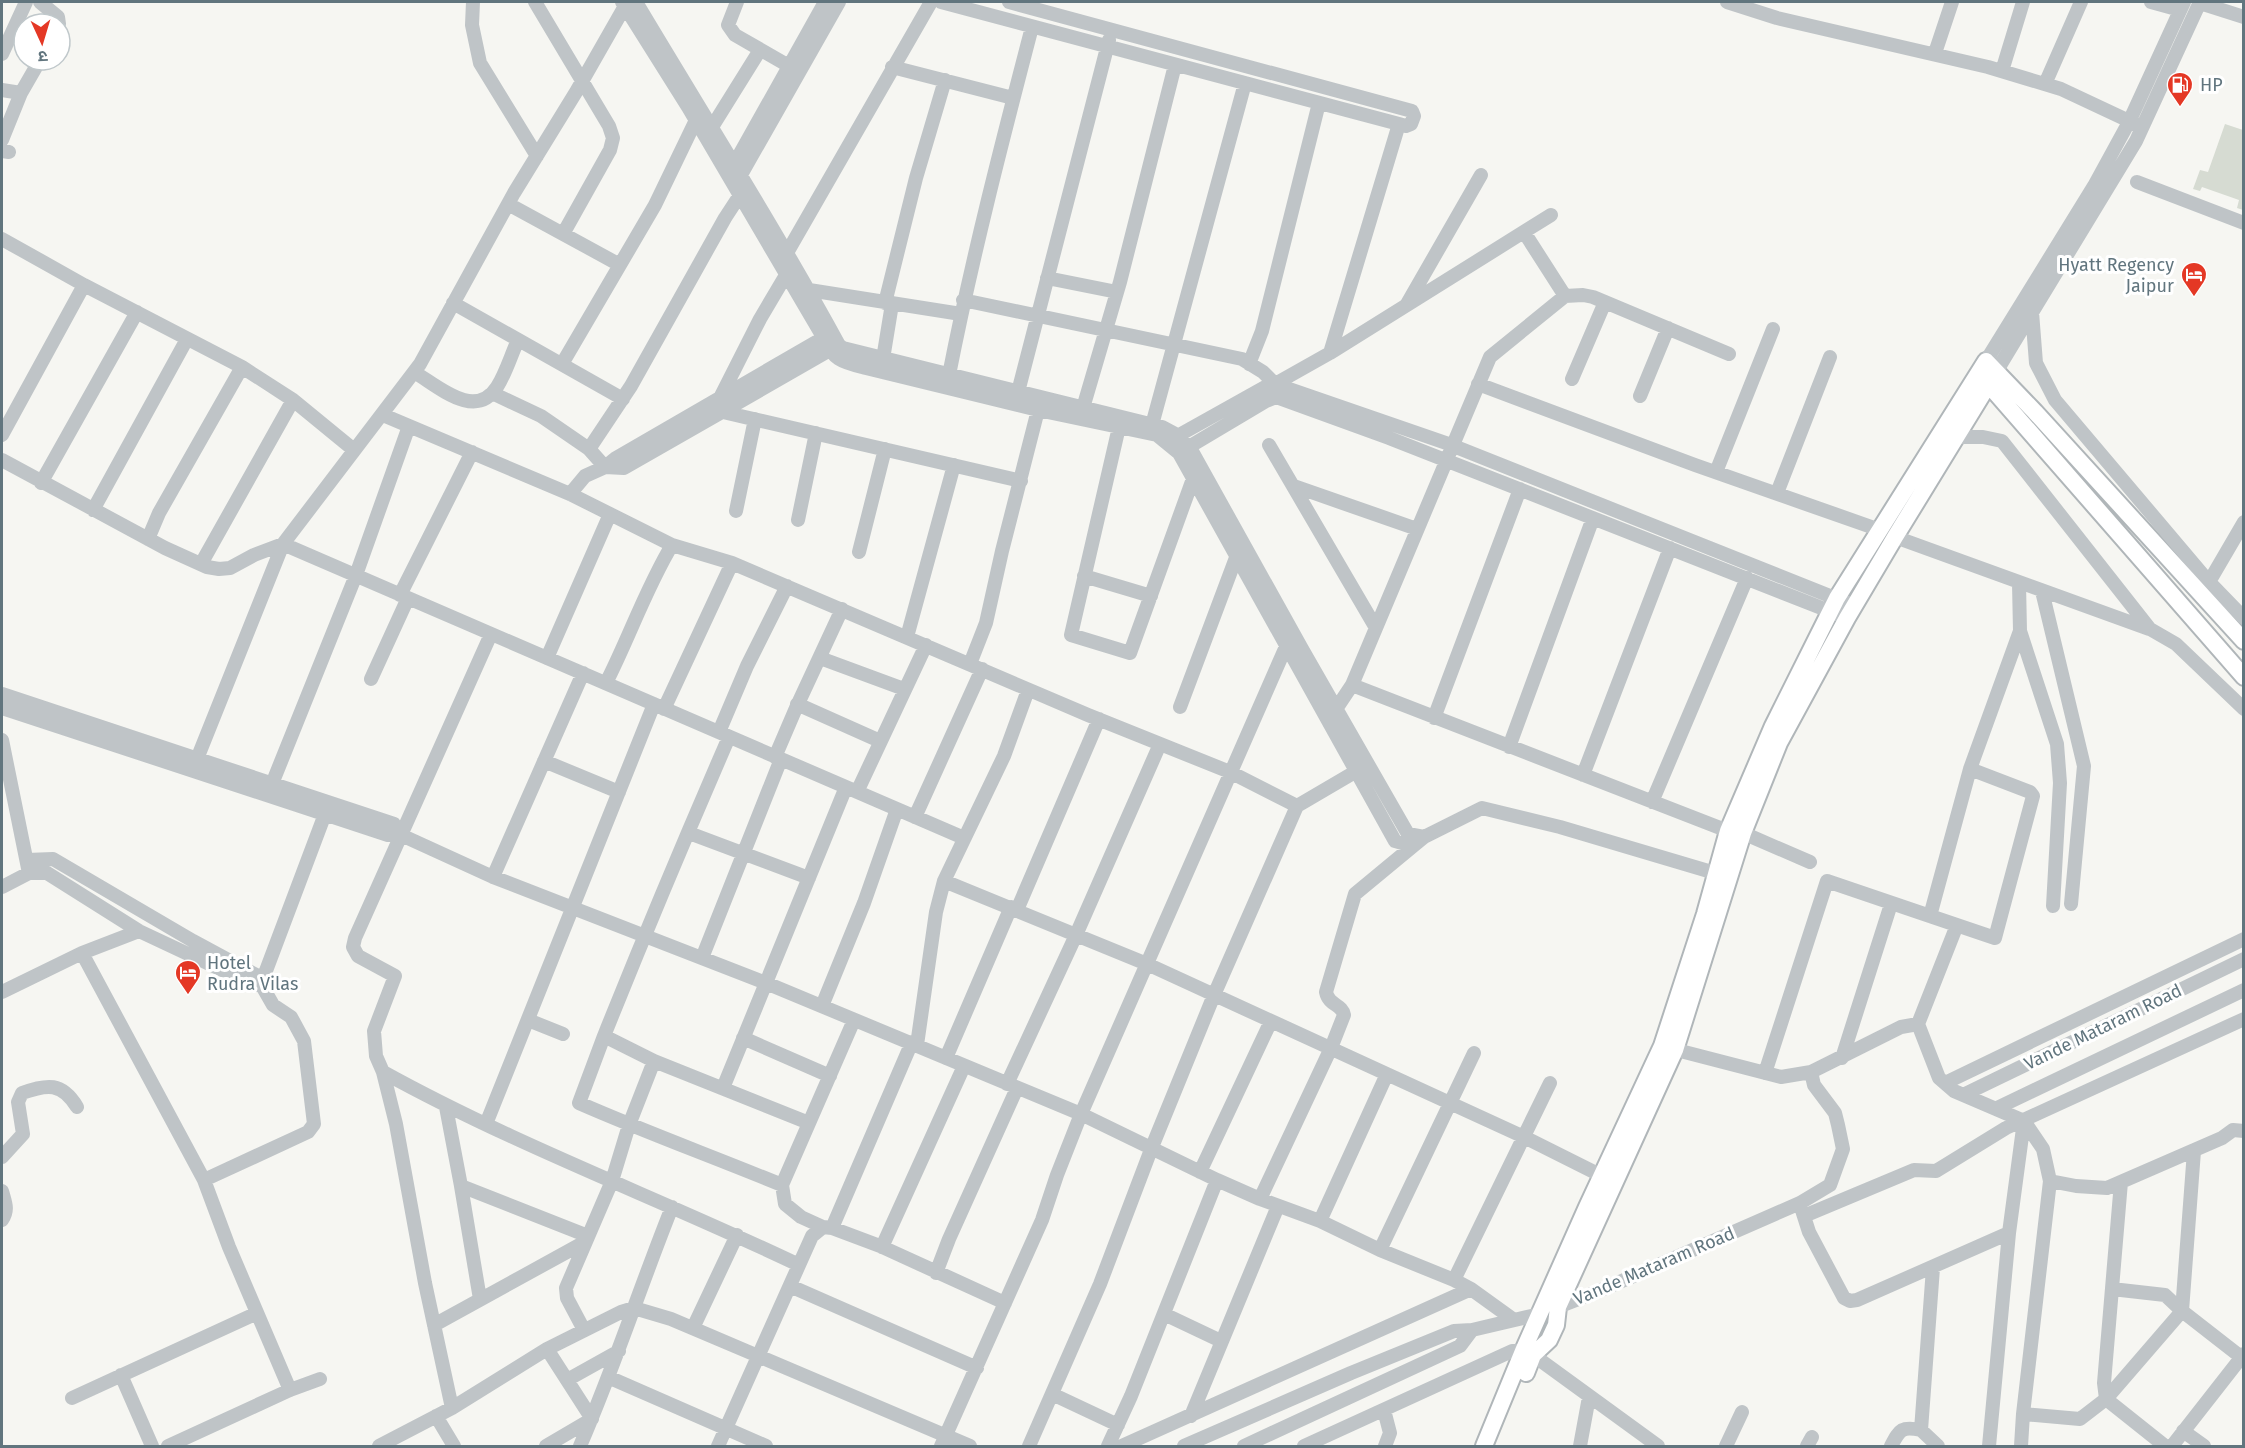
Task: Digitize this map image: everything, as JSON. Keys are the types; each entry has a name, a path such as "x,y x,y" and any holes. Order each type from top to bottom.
{"main road":[{"path":"1484,1446 1528,1353 1549,1340 1556,1325 1558,1307 1669,1048 1736,832 1773,726 1834,605 1955,437 1987,373"},
{"path":"1496,1446 1540,1314 1602,1176 1669,1048 1715,873 1779,743 1851,612 1887,533 1987,373"},
{"path":"1987,373 2035,412 2244,641"},
{"path":"1987,373 2244,677"},
{"name":"Vande Mataram Road","path":"1540,1314 1558,1307"}],"street":[{"path":"2,54 26,2"},
{"path":"40,2 52,12"},
{"path":"472,2 472,25 480,63 537,156"},
{"path":"535,2 609,126 613,138 610,150 563,234"},
{"path":"737,2 728,25 735,35 789,66"},
{"path":"590,449 623,399 736,179 789,66 825,2"},
{"path":"736,179 839,2"},
{"path":"721,406 783,270 787,253 931,2"},
{"path":"941,2 1399,124 1411,124 1414,116 1412,111 1009,2"},
{"path":"1727,2 1778,18 1935,53 2002,71 2061,89 2135,125"},
{"path":"1935,53 1952,2"},
{"path":"2002,71 2023,2"},
{"path":"2045,84 2081,2"},
{"path":"1987,373 2008,340 2088,195 2135,125 2182,6 2151,2"},
{"path":"2008,340 2032,312 2200,2 2244,17"},
{"path":"197,759 283,544 414,372 508,204 628,3"},
{"path":"628,3 696,120 787,253 809,290 831,342 843,348 883,359 1152,425 1184,449 1330,711 1408,834 1418,842"},
{"path":"628,3 712,127 783,270 842,362 1038,410 1173,439 1265,387 1452,445 1851,612"},
{"path":"949,375 963,300 1032,27"},
{"path":"1018,392 1112,31"},
{"path":"712,127 760,50"},
{"path":"1083,408 1117,292 1175,65"},
{"path":"892,67 1013,98"},
{"path":"4,148 21,93 33,72"},
{"path":"883,359 889,303 916,178 945,80"},
{"path":"1152,425 1245,83"},
{"path":"2,90 21,93"},
{"path":"1249,364 1262,331 1319,103"},
{"path":"562,364 655,205 696,120"},
{"path":"1330,353 1399,124"},
{"path":"1406,306 1481,175"},
{"path":"2137,182 2244,223"},
{"path":"508,204 620,265"},
{"path":"1184,449 1266,401 1276,390 1330,353 1551,215"},
{"path":"1524,232 1565,296"},
{"path":"2,239 242,368 293,400 354,450"},
{"path":"1047,278 1117,292"},
{"path":"2,435 84,285"},
{"path":"809,290 961,314"},
{"path":"1330,711 1352,685 1490,357 1565,296 1583,295 1729,354"},
{"path":"963,300 1242,359 1263,372 1276,390 1445,460 1747,578 1834,605"},
{"path":"1572,379 1605,302"},
{"path":"453,303 623,399"},
{"path":"41,483 138,312"},
{"path":"2032,312 2036,363 2055,400 2209,582 2244,618"},
{"path":"1640,396 1668,328"},
{"path":"1716,472 1773,329"},
{"path":"93,510 188,339"},
{"path":"414,372 456,398 475,403 484,401 497,387 518,340"},
{"path":"570,494 585,476 605,467 624,468 721,406 831,342"},
{"path":"1777,493 1830,357"},
{"path":"148,539 159,513 242,368"},
{"path":"1479,384 2150,630 2176,644 2244,709"},
{"path":"492,393 541,416 590,449 605,467"},
{"path":"201,564 293,400"},
{"path":"721,406 755,419 1021,481"},
{"path":"915,817 976,666 1038,410"},
{"path":"383,414 570,494 672,545 732,563 1028,690 1230,771 1297,806"},
{"path":"735,511 755,419"},
{"path":"272,784 356,575 409,426"},
{"path":"1119,427 1071,634 1130,653 1194,476"},
{"path":"798,520 816,433"},
{"path":"1955,437 1983,437 2002,441 2150,630"},
{"path":"1269,445 1376,628"},
{"path":"860,552 885,449"},
{"path":"1184,449 1194,476 1237,555 1290,639"},
{"path":"371,679 404,596 472,452"},
{"path":"2,460 148,539 201,564 219,569 230,568 254,555 283,544 964,838"},
{"path":"908,637 954,465"},
{"path":"1294,486 1417,529"},
{"path":"1434,718 1520,489"},
{"path":"547,658 610,514"},
{"path":"1509,747 1593,518"},
{"path":"2209,582 2244,522"},
{"path":"606,683 659,567 672,545"},
{"path":"1582,775 1670,548"},
{"path":"1180,707 1237,555"},
{"path":"486,1124 619,792 659,706 732,563"},
{"path":"1084,576 1151,596"},
{"path":"1652,802 1747,578"},
{"path":"2019,583 2020,631 2057,744 2060,783 2053,906"},
{"path":"782,1185 579,1103 644,936 689,833 747,666 787,586"},
{"path":"2042,591 2084,766 2071,904"},
{"path":"702,958 797,704 842,609"},
{"path":"1930,916 1970,768 2020,631"},
{"path":"452,1408 396,1124 383,1072 376,1056 374,1031 395,976 358,956 353,948 355,938 491,634"},
{"path":"944,1441 1042,1220 1057,1174 1081,1114 1290,639"},
{"path":"723,1088 809,878 852,790 880,741 926,645"},
{"path":"820,658 904,689"},
{"path":"493,877 583,674"},
{"path":"1352,685 1809,862"},
{"path":"718,1446 812,1236 828,1227 914,1044 936,912 944,880 1004,756 1028,690"},
{"path":"2,694 394,824 401,835"},
{"path":"797,704 880,741"},
{"path":"2,708 388,835 401,835 493,877 766,983 1081,1114 1217,1180 1320,1221 1380,1250 1454,1280 1471,1289 1514,1320"},
{"path":"1330,711 1355,772 1395,841 1418,842"},
{"path":"946,1058 1099,719"},
{"path":"2,740 28,866"},
{"path":"936,1273 1012,1086 1160,744"},
{"path":"544,760 619,792"},
{"path":"1765,1073 1827,881 1995,938 2033,796 2031,792 1970,768"},
{"path":"1029,1446 1100,1284 1214,995 1297,806 1355,772"},
{"path":"1260,1199 1331,1048 1344,1011 1330,1001 1326,992 1352,902 1362,887 1418,842 1482,808 1715,873"},
{"path":"822,1006 864,903 897,809"},
{"path":"261,984 326,814"},
{"path":"689,833 809,878"},
{"path":"2,887 28,866 52,859 258,976 273,1005 291,1017 304,1041 314,1124 308,1132 204,1180"},
{"path":"28,866 47,873 139,931 254,985 261,984"},
{"path":"944,880 1148,964 1524,1137 1602,1176"},
{"path":"1842,1058 1891,903"},
{"path":"1957,925 1918,1024 1939,1078 1944,1083 1954,1091 2024,1121 2043,1149 2050,1181 2021,1446"},
{"path":"2,992 82,954 139,931"},
{"path":"1944,1083 2244,939"},
{"path":"82,954 204,1180 290,1390"},
{"name":"Vande Mataram Road","path":"1963,1095 2244,959"},
{"name":"Vande Mataram Road","path":"1997,1108 2244,990"},
{"path":"2009,1233 1933,1268 1857,1300 1850,1300 1844,1298 1814,1242 1802,1209 1914,1170 1936,1171 2006,1128 2244,1019"},
{"path":"528,1020 563,1034"},
{"path":"854,1020 782,1185 784,1204 790,1210 828,1227 882,1246 1005,1303"},
{"path":"1200,1172 1271,1021"},
{"path":"1669,1048 1781,1077 1811,1072 1901,1027 1918,1024"},
{"path":"604,1036 654,1061 809,1123"},
{"path":"743,1038 830,1076"},
{"path":"1380,1250 1474,1053"},
{"path":"584,1330 567,1298 566,1288 612,1181 629,1125 654,1061"},
{"path":"882,1246 964,1066"},
{"path":"383,1072 446,1107 737,1235 799,1265"},
{"name":"Vande Mataram Road","path":"1558,1307 1802,1209 1830,1185 1843,1149 1839,1125 1835,1113 1814,1085 1811,1072"},
{"path":"1320,1221 1387,1074"},
{"path":"1454,1280 1550,1083"},
{"path":"2,1157 23,1134 18,1102 22,1093 38,1087 54,1086 65,1091 77,1107"},
{"path":"446,1107 462,1186 480,1299"},
{"path":"1989,1446 2009,1233 2024,1121"},
{"path":"2050,1181 2107,1188 2194,1151 2222,1138 2233,1130 2244,1131"},
{"path":"2023,1414 2080,1419 2106,1399 2182,1311 2194,1151"},
{"path":"1108,1446 1217,1180"},
{"path":"2121,1182 2104,1383 2106,1399 2165,1446"},
{"path":"462,1186 586,1239"},
{"path":"2,1191 7,1204 2,1220"},
{"path":"1191,1416 1278,1206"},
{"path":"584,1445 672,1208"},
{"path":"693,1328 737,1235"},
{"path":"434,1325 586,1239"},
{"path":"1922,1431 1933,1268"},
{"path":"790,1286 977,1368"},
{"path":"1122,1446 1471,1289"},
{"path":"2112,1289 2165,1295 2182,1311 2242,1356 2172,1446"},
{"path":"379,1446 452,1408 548,1349 621,1312 634,1308 693,1328 944,1441 970,1446"},
{"path":"72,1398 257,1313"},
{"path":"1164,1314 1221,1341"},
{"name":"Vande Mataram Road","path":"1184,1446 1351,1372 1454,1331 1472,1330 1540,1314"},
{"path":"1244,1446 1460,1346 1472,1330"},
{"path":"548,1349 592,1419"},
{"path":"567,1380 619,1351"},
{"path":"1304,1446 1512,1351 1528,1353 1658,1446"},
{"path":"121,1376 152,1446"},
{"path":"608,1377 766,1446"},
{"path":"168,1446 290,1390 320,1379"},
{"path":"1052,1394 1118,1425"},
{"path":"1580,1446 1589,1397"},
{"path":"1384,1410 1390,1433 1385,1446"},
{"path":"1726,1446 1742,1412"},
{"path":"436,1416 454,1446"},
{"path":"546,1446 592,1419"},
{"path":"1891,1446 1901,1430 1908,1428 1922,1431 1938,1446"},
{"path":"2183,1431 2204,1446"}],"shaded area":[{"path":"2225,124 2243,130 2243,210 2237,208 2239,200 2202,187 2200,191 2193,189 2200,170 2208,172"}],"place":[{"name":"HP","path":"2180,108"},
{"name":"Hyatt Regency Jaipur","path":"2194,298"},
{"name":"Hotel Rudra Vilas","path":"188,996"}]}
